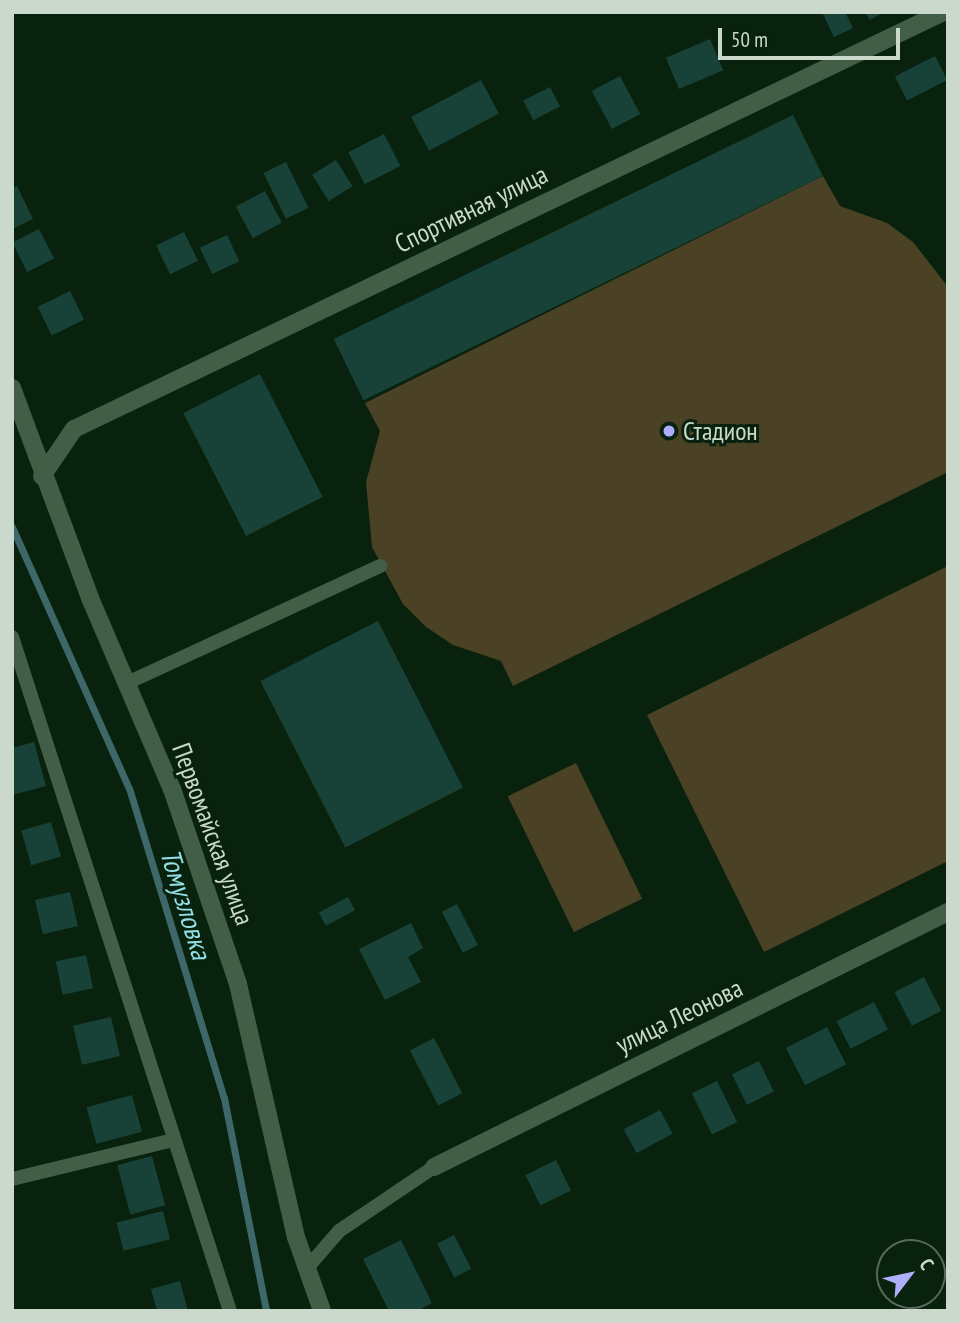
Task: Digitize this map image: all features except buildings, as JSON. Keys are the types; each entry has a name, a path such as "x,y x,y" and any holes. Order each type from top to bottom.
{"street":[{"name":"Спортивная улица","path":"42,476 74,429 943,12"},
{"name":"Первомайская улица","path":"12,388 42,476 172,789 238,984 307,1268 322,1311"},
{"name":"улица Леонова","path":"434,1167 948,912"}],"lane":[{"path":"127,683 380,566"},
{"path":"12,637 230,1311"},
{"path":"12,1179 173,1140"},
{"path":"307,1268 339,1231 434,1167"}],"shaded area":[{"path":"823,176 840,206 887,223 913,242 948,287 948,472 513,686 501,661 453,645 426,627 403,604 372,547 366,482 380,431 365,403"},
{"path":"948,566 948,861 764,952 647,715"},
{"path":"576,763 642,899 574,932 508,796"}],"waterway":[{"name":"Томузловка","path":"12,527 129,788 224,1098 266,1311"}],"place":[{"name":"Стадион","path":"669,431"}]}
